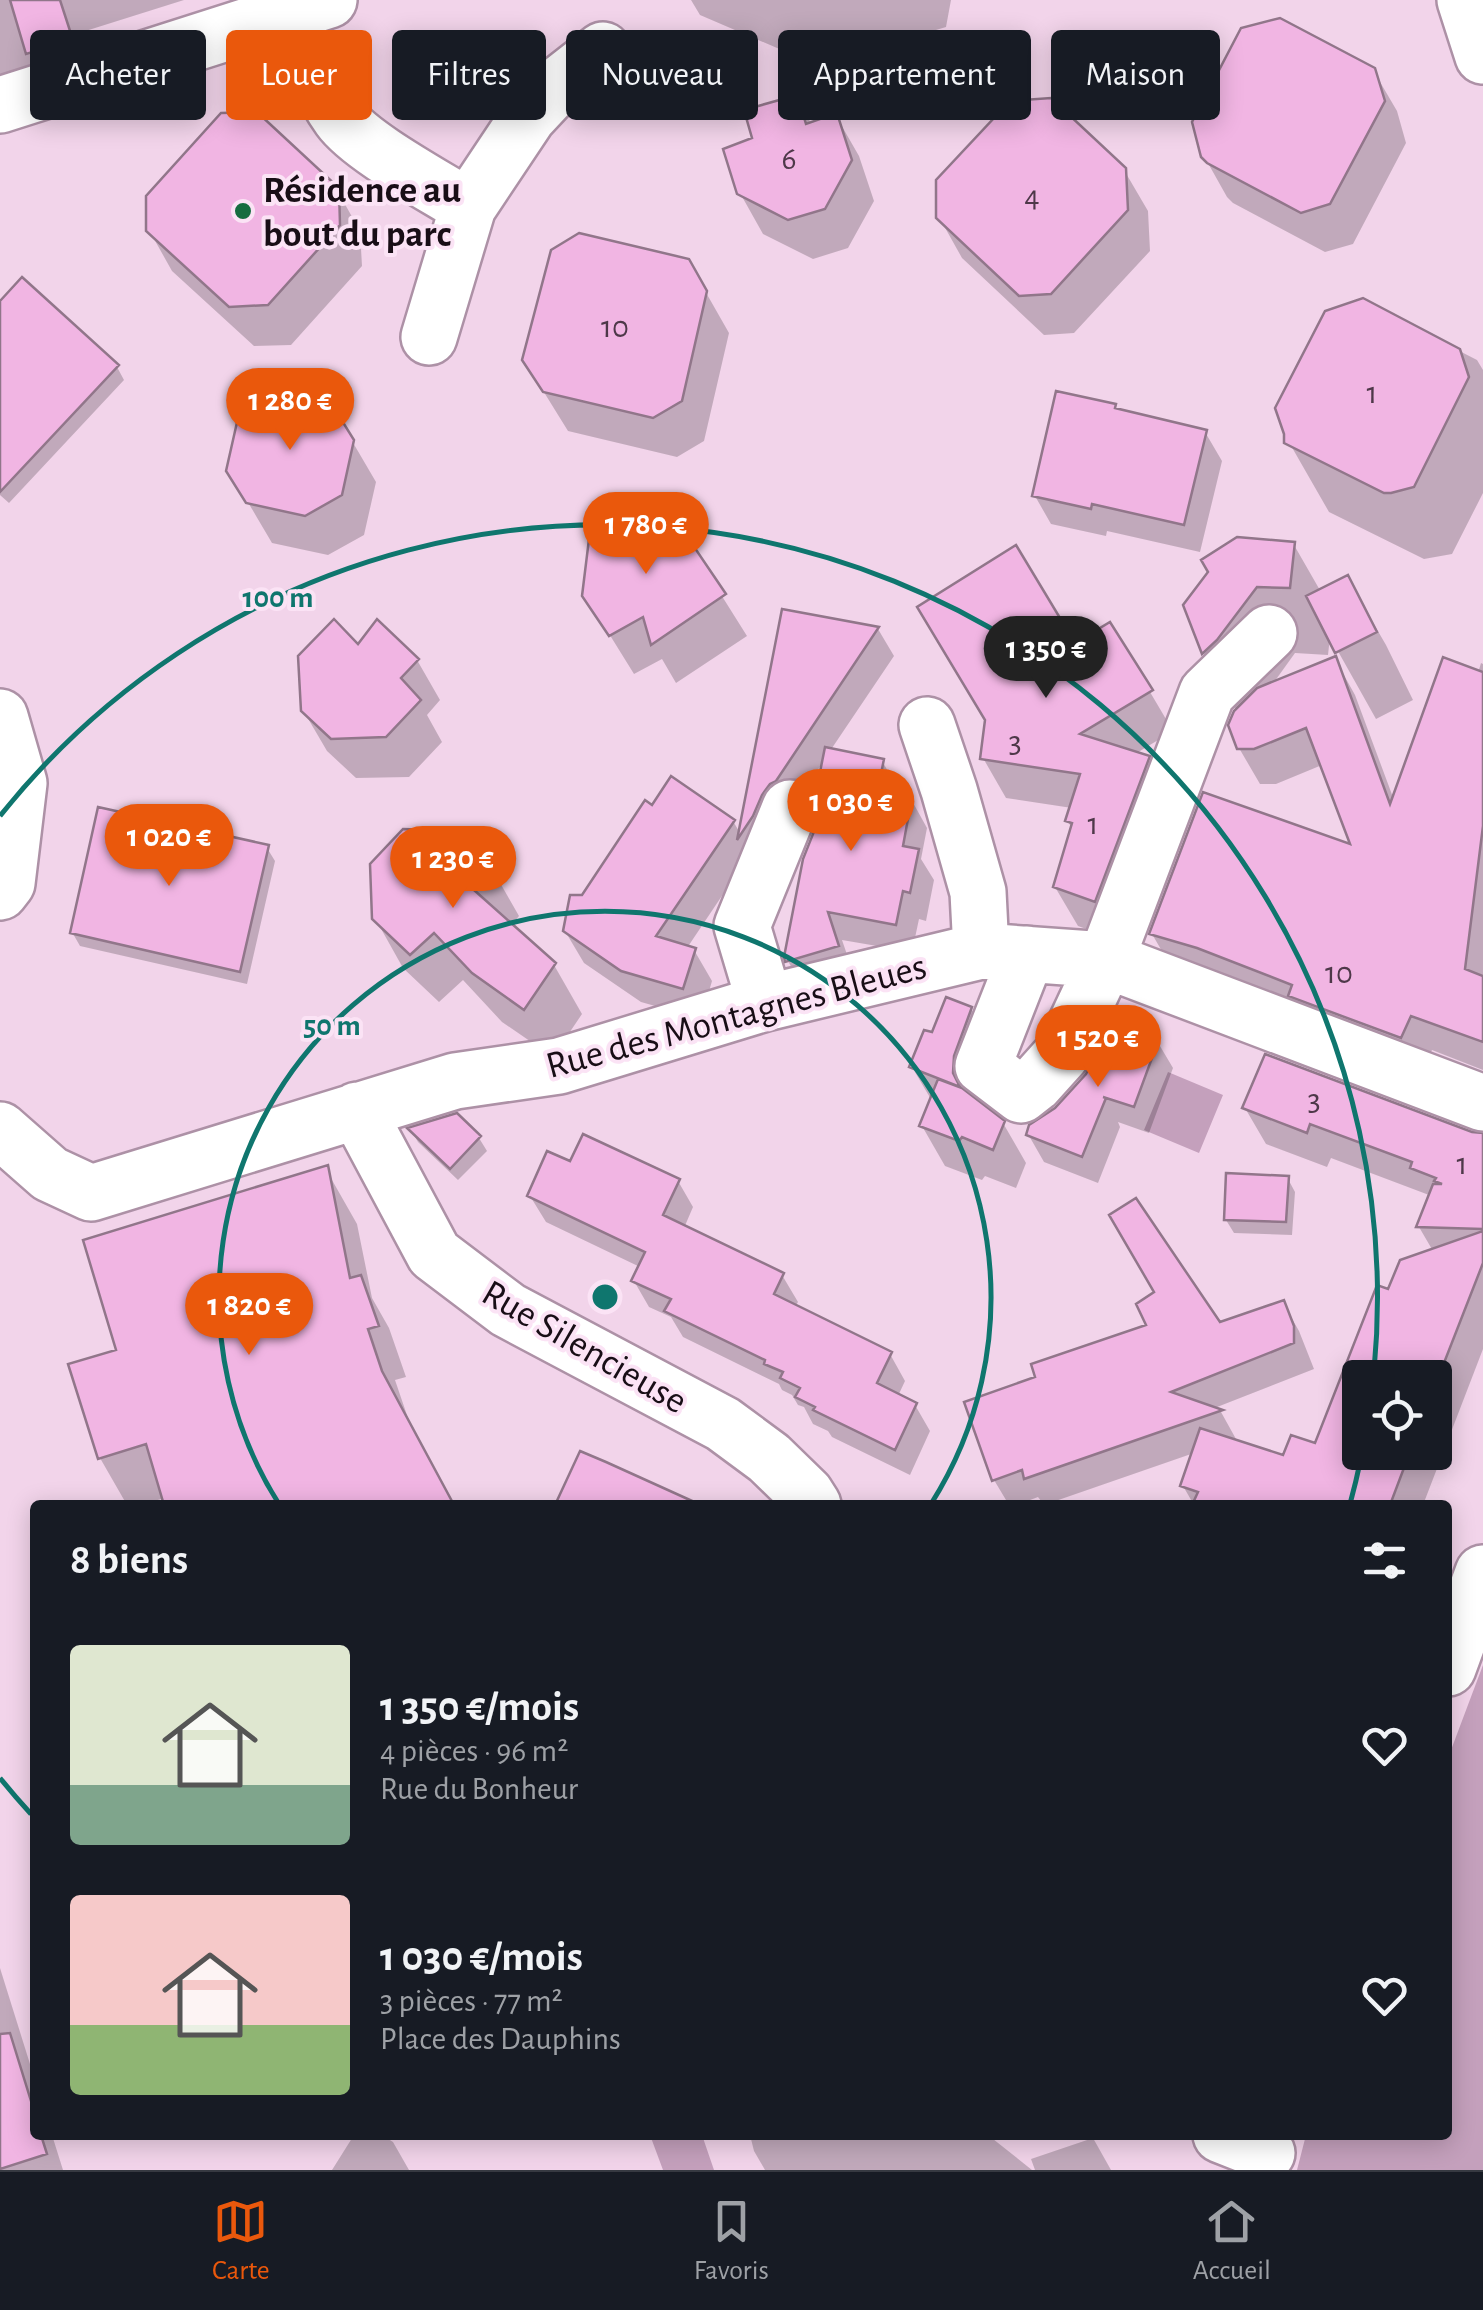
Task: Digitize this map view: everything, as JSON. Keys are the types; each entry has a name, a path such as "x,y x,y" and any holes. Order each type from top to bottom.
{"street":[{"path":"1465,0 1483,56"},
{"path":"0,104 310,7 306,55 342,121 374,148 468,207"},
{"path":"430,337 468,207 528,118 566,79"},
{"path":"928,725 978,892 1004,952 982,1066 1021,1095 1062,1054 1106,960 1207,693 1269,634"},
{"path":"0,717 19,783 6,883 0,892"},
{"path":"765,1003 742,926 790,808"},
{"name":"Rue des Montagnes Bleues","path":"0,1130 50,1174 91,1193 455,1081 559,1066 765,1003 1004,952 1106,960 1483,1104"},
{"name":"Rue Silencieuse","path":"357,1110 434,1254 508,1310 723,1424 769,1458 810,1500"},
{"path":"1452,1647 1483,1574"}],"shaded area":[{"path":"1168,1072 1223,1095 1199,1153 1144,1130"},
{"path":"1483,1665 1483,2170 1297,2170 1305,2140 1452,2140 1452,1747"},
{"path":"652,2140 704,2140 714,2170 663,2170"}],"building":[{"path":"10,0 60,0 70,30 30,30 30,53 26,54"},
{"path":"1280,18 1375,68 1385,101 1330,204 1301,213 1201,157 1192,122 1220,120 1220,68 1241,28"},
{"path":"1051,98 1051,120 1075,120 1126,168 1128,210 1051,294 1019,296 936,218 936,180 992,120 1031,120 1031,99"},
{"path":"778,100 778,120 805,120 806,124 839,120 852,160 825,209 788,220 737,194 723,149 752,138 747,120 758,120 758,106"},
{"name":"Résidence au bout du parc","path":"221,113 226,113 226,120 266,120 339,188 340,225 268,305 229,307 146,231 146,196"},
{"path":"579,233 689,259 707,291 682,401 653,418 543,392 522,360 551,250"},
{"path":"22,277 119,365 0,492 0,301"},
{"path":"1363,298 1460,349 1469,377 1414,487 1391,493 1284,443 1275,408 1325,311"},
{"path":"274,389 331,403 354,440 342,495 305,516 246,503 226,471 240,409"},
{"path":"1056,391 1207,430 1184,525 1092,504 1091,509 1032,496"},
{"path":"626,515 682,529 726,594 651,645 643,617 609,636 582,596 589,539"},
{"path":"1237,537 1295,542 1290,588 1257,587 1202,654 1183,605 1208,572 1201,560"},
{"path":"1016,545 1075,643 1110,622 1153,690 1080,734 1150,756 1095,902 1053,887 1072,823 1065,821 1080,774 980,759 985,720 917,607"},
{"path":"1348,575 1377,632 1335,653 1306,596"},
{"path":"782,609 879,627 776,781 762,795 737,840"},
{"path":"334,619 358,644 377,619 419,659 401,678 421,700 386,737 331,739 301,711 298,656"},
{"path":"1336,656 1390,804 1443,657 1483,672 1483,826 1465,969 1483,976 1483,1042 1411,1016 1401,1038 1288,996 1292,985 1149,934 1203,792 1350,844 1306,728 1254,749 1237,749 1228,725 1234,711 1257,688"},
{"path":"825,747 884,759 878,789 912,797 903,846 919,849 910,893 903,891 896,925 828,912 839,946 785,962 803,859 819,819 821,805 816,792"},
{"path":"671,776 735,820 656,936 696,948 683,989 621,971 563,931 570,895 582,895 645,800 652,805"},
{"path":"98,807 269,845 240,972 70,933"},
{"path":"403,829 457,831 493,865 474,890 556,963 524,1010 472,973 434,933 410,955 372,919 370,864"},
{"path":"946,997 972,1007 954,1056 953,1073 960,1087 909,1067 924,1030 932,1032"},
{"path":"1122,1024 1159,1039 1134,1107 1103,1097 1106,1098 1082,1157 1026,1135 1029,1125 1055,1108 1086,1074 1106,1033 1117,1038"},
{"path":"1265,1054 1483,1133 1483,1229 1416,1227 1433,1184 1442,1184 1434,1181 1436,1178 1410,1168 1412,1162 1310,1124 1307,1133 1242,1108"},
{"path":"938,1079 962,1088 1005,1121 993,1150 919,1126"},
{"path":"457,1113 481,1136 450,1169 407,1128"},
{"path":"583,1134 680,1179 663,1215 784,1273 774,1294 892,1352 877,1383 917,1403 895,1450 813,1410 815,1407 795,1397 800,1388 780,1378 783,1372 764,1364 765,1360 664,1311 671,1299 631,1281 645,1252 527,1196 547,1151 570,1161"},
{"path":"328,1165 350,1278 361,1275 379,1326 368,1329 382,1371 451,1500 163,1500 146,1444 98,1459 68,1364 116,1350 83,1240"},
{"path":"1226,1173 1289,1176 1286,1222 1224,1220"},
{"path":"1136,1198 1220,1322 1284,1300 1294,1326 1294,1343 1171,1392 1223,1410 1024,1479 1022,1470 992,1481 964,1402 1035,1377 1031,1364 1146,1325 1136,1304 1154,1292 1109,1215"},
{"path":"1483,1231 1483,1263 1445,1360 1348,1360 1377,1285 1388,1289 1400,1260"},
{"path":"1342,1374 1342,1470 1403,1470 1392,1500 1194,1500 1198,1492 1180,1486 1200,1428 1283,1455 1291,1435 1315,1443"},
{"path":"580,1451 690,1500 557,1500"},
{"path":"10,2033 30,2098 30,2140 43,2140 47,2154 0,2169 0,2034"}],"place":[{"name":"Résidence au bout du parc","path":"243,211"}]}
